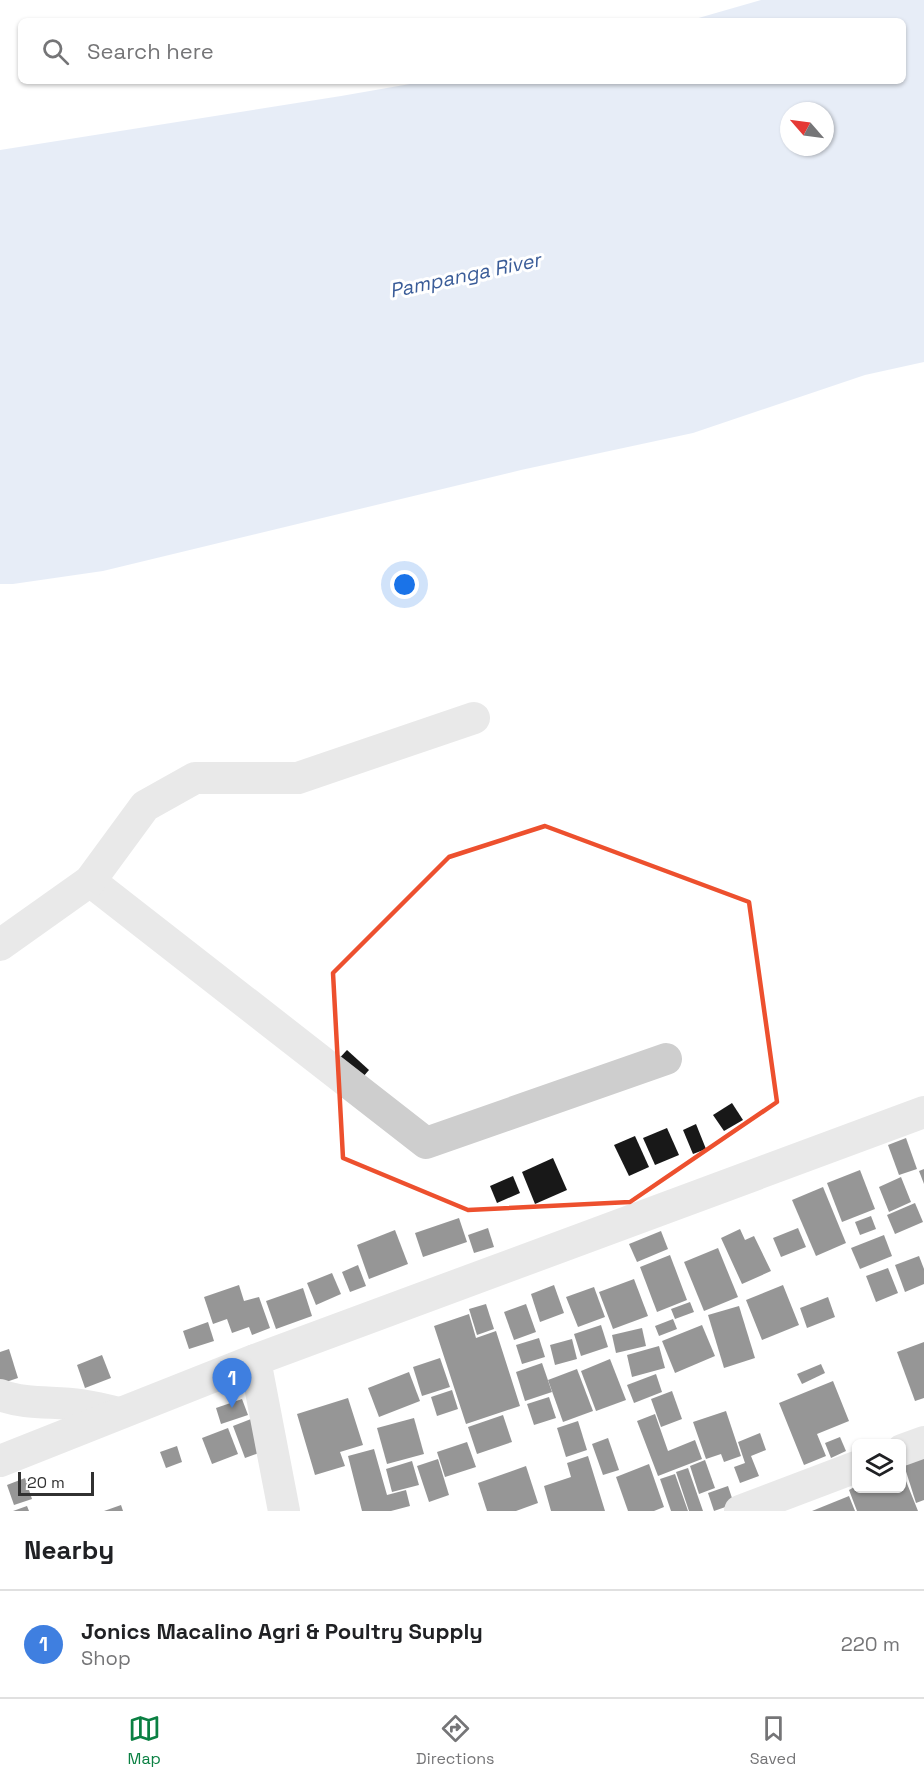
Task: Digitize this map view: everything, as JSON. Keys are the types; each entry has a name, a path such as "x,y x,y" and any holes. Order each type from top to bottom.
{"street":[{"path":"0,945 90,881 145,806 195,778 298,778 474,718"},
{"path":"90,881 426,1143 666,1059"},
{"path":"0,1461 255,1360 924,1112"},
{"path":"255,1360 284,1511"},
{"path":"0,1395 44,1403 80,1405 119,1413"},
{"path":"906,1449 924,1442"},
{"path":"740,1511 852,1469"}],"highlighted area":[{"path":"545,826 749,902 777,1102 630,1202 468,1210 343,1158 333,973 449,857"}],"water":[{"name":"Pampanga River","path":"761,0 924,0 924,362 865,375 693,433 521,470 103,571 0,584 0,150 410,84 906,84 906,18 698,18"}],"building":[{"path":"347,1050 369,1070 356,1085 334,1064"},
{"path":"732,1103 743,1120 724,1131 713,1115"},
{"path":"696,1124 706,1149 693,1154 683,1130"},
{"path":"667,1128 679,1155 655,1165 643,1138"},
{"path":"635,1136 649,1167 629,1176 614,1145"},
{"path":"906,1138 917,1169 899,1175 888,1145"},
{"path":"553,1158 567,1190 535,1204 522,1172"},
{"path":"924,1169 924,1184 919,1171"},
{"path":"860,1170 875,1209 842,1222 827,1183"},
{"path":"513,1176 520,1193 497,1203 490,1186"},
{"path":"901,1177 911,1202 889,1212 879,1187"},
{"path":"823,1187 846,1243 816,1256 792,1200"},
{"path":"915,1203 923,1222 895,1234 887,1215"},
{"path":"871,1216 876,1229 860,1235 855,1222"},
{"path":"459,1218 467,1242 423,1257 415,1233"},
{"path":"488,1228 494,1247 474,1253 468,1235"},
{"path":"798,1228 806,1247 781,1257 773,1238"},
{"path":"740,1229 745,1240 754,1236 771,1271 742,1284 721,1238"},
{"path":"395,1230 408,1264 369,1279 357,1245"},
{"path":"661,1231 668,1249 637,1262 629,1244"},
{"path":"884,1235 892,1256 860,1269 851,1248"},
{"path":"718,1248 738,1297 704,1311 684,1262"},
{"path":"670,1255 687,1300 657,1312 640,1267"},
{"path":"919,1256 924,1269 924,1284 905,1292 895,1265"},
{"path":"358,1265 366,1286 350,1292 342,1272"},
{"path":"888,1268 898,1293 876,1302 866,1276"},
{"path":"332,1273 341,1294 316,1305 307,1283"},
{"path":"634,1279 648,1316 613,1329 599,1292"},
{"path":"239,1285 244,1301 259,1297 270,1328 252,1335 249,1327 232,1333 227,1319 213,1324 204,1297"},
{"path":"554,1285 564,1313 540,1322 531,1294"},
{"path":"783,1285 799,1325 762,1340 746,1300"},
{"path":"594,1287 605,1317 578,1327 566,1297"},
{"path":"303,1288 312,1316 276,1329 266,1301"},
{"path":"828,1297 835,1317 807,1328 800,1308"},
{"path":"690,1302 694,1312 675,1319 671,1309"},
{"path":"486,1304 494,1329 477,1335 469,1309"},
{"path":"526,1304 536,1332 514,1340 504,1312"},
{"path":"739,1306 755,1358 724,1368 708,1315"},
{"path":"469,1314 476,1338 496,1331 520,1406 466,1424 434,1326"},
{"path":"673,1319 677,1329 659,1336 655,1326"},
{"path":"208,1322 214,1341 189,1349 183,1331"},
{"path":"601,1325 608,1347 581,1356 574,1334"},
{"path":"702,1325 715,1356 675,1373 662,1341"},
{"path":"642,1328 646,1346 616,1353 612,1335"},
{"path":"539,1338 545,1357 522,1364 516,1345"},
{"path":"572,1339 577,1359 555,1365 550,1345"},
{"path":"924,1342 924,1398 915,1401 897,1352"},
{"path":"659,1346 665,1368 632,1377 627,1355"},
{"path":"9,1349 18,1378 0,1384 0,1352"},
{"path":"102,1355 111,1378 85,1388 77,1365"},
{"path":"440,1358 450,1387 422,1396 413,1367"},
{"path":"610,1359 626,1400 596,1411 581,1371"},
{"path":"542,1363 552,1392 525,1401 516,1372"},
{"path":"821,1364 825,1373 802,1384 797,1374"},
{"path":"577,1369 593,1411 563,1422 548,1380"},
{"path":"409,1372 420,1401 379,1417 368,1388"},
{"path":"656,1374 662,1392 634,1403 627,1385"},
{"path":"833,1381 849,1421 817,1434 826,1456 804,1465 779,1403"},
{"path":"452,1390 458,1409 437,1416 431,1397"},
{"path":"672,1391 682,1419 661,1427 651,1399"},
{"path":"549,1397 556,1418 534,1425 527,1404"},
{"path":"348,1398 363,1445 340,1452 345,1466 315,1475 297,1414"},
{"path":"242,1399 248,1415 221,1424 216,1408"},
{"path":"726,1411 741,1456 724,1462 721,1454 706,1459 693,1422"},
{"path":"655,1414 668,1451 695,1440 702,1459 658,1476 637,1421"},
{"path":"503,1415 512,1442 477,1454 468,1427"},
{"path":"414,1418 424,1454 387,1464 377,1428"},
{"path":"251,1419 262,1452 245,1458 233,1426"},
{"path":"578,1421 587,1450 566,1457 557,1428"},
{"path":"228,1428 238,1454 212,1464 202,1438"},
{"path":"760,1433 766,1450 751,1456 759,1476 740,1483 734,1467 745,1463 738,1442"},
{"path":"840,1437 846,1451 831,1458 825,1443"},
{"path":"608,1438 619,1470 603,1475 592,1444"},
{"path":"467,1442 476,1467 445,1477 437,1452"},
{"path":"177,1446 182,1462 166,1468 160,1452"},
{"path":"374,1449 387,1495 406,1490 410,1506 391,1511 362,1511 348,1456"},
{"path":"924,1455 924,1500 916,1503 906,1471 906,1461"},
{"path":"588,1456 605,1511 551,1511 544,1486 571,1477 567,1463"},
{"path":"438,1459 449,1495 429,1502 417,1466"},
{"path":"705,1460 715,1488 699,1494 690,1466"},
{"path":"412,1461 419,1485 392,1492 386,1469"},
{"path":"649,1464 664,1507 654,1511 628,1511 616,1477"},
{"path":"526,1466 538,1503 516,1511 487,1511 478,1483"},
{"path":"688,1468 703,1511 689,1511 676,1472"},
{"path":"675,1474 688,1511 671,1511 660,1479"},
{"path":"25,1478 32,1499 14,1505 7,1485"},
{"path":"906,1481 918,1511 857,1511 849,1490 852,1488 852,1493 906,1493"},
{"path":"728,1486 734,1504 714,1511 708,1493"},
{"path":"849,1496 855,1511 812,1511"},
{"path":"121,1505 123,1511 104,1511"},
{"path":"27,1506 29,1511 13,1511"}],"place":[{"name":"Jonics Macalino Agri & Poultry Supply","path":"232,1408"}]}
